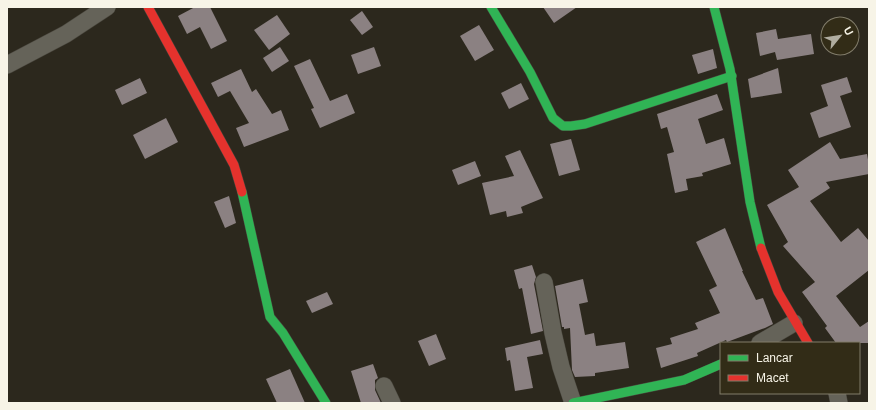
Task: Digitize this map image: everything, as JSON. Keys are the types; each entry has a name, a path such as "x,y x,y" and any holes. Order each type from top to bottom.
{"street":[{"path":"7,65 66,34 107,7"},
{"path":"148,7 234,165 243,196 270,317 277,327 284,333 326,403"},
{"path":"491,7 530,72 556,123 564,127 585,124 732,76"},
{"path":"714,7 732,76 751,210 770,274 794,323 807,342"},
{"path":"544,282 553,334 561,367 573,403 684,380 720,364"},
{"path":"762,342 794,323"},
{"path":"384,386 392,403"}],"building":[{"path":"195,7 210,7 227,41 211,49 200,27 187,34 178,16"},
{"path":"543,7 577,7 554,23"},
{"path":"362,11 373,27 362,35 350,20"},
{"path":"277,15 290,34 269,50 254,30"},
{"path":"479,25 494,50 475,61 460,36"},
{"path":"776,29 778,39 811,34 814,54 777,60 775,52 760,56 756,33"},
{"path":"280,47 289,61 272,72 263,58"},
{"path":"374,47 381,66 358,74 351,55"},
{"path":"713,49 717,68 698,74 692,55"},
{"path":"310,59 330,101 347,94 355,113 320,128 311,109 314,108 294,66"},
{"path":"778,68 782,93 751,98 748,79"},
{"path":"241,69 252,92 256,89 272,114 281,110 289,130 244,147 236,128 249,123 230,91 218,97 211,83"},
{"path":"847,77 852,92 840,96 851,127 819,138 810,113 828,106 821,85"},
{"path":"140,78 147,93 122,105 115,90"},
{"path":"521,83 529,99 509,109 501,93"},
{"path":"717,94 723,110 698,119 706,144 724,138 731,164 702,173 703,176 686,179 688,190 675,193 667,154 674,152 667,127 661,129 657,114"},
{"path":"166,118 178,142 145,159 133,135"},
{"path":"571,139 580,170 559,176 550,144"},
{"path":"830,142 840,159 867,154 869,174 826,182 830,188 810,201 841,242 858,228 869,241 869,270 836,296 860,327 869,321 869,343 835,342 825,328 827,326 802,292 815,282 783,246 788,242 767,205 799,187 788,170"},
{"path":"520,150 543,198 521,207 523,213 507,217 506,211 490,215 482,183 514,176 505,156"},
{"path":"475,161 481,176 458,185 452,170"},
{"path":"229,196 236,223 225,228 214,202"},
{"path":"725,228 742,271 756,300 763,298 773,324 727,342 726,340 720,342 697,353 698,356 661,368 656,348 672,344 670,338 698,329 695,323 720,313 709,290 717,286 696,242"},
{"path":"532,265 536,277 534,284 543,331 531,334 522,288 519,289 514,270"},
{"path":"583,279 588,302 579,304 585,335 594,333 596,346 625,342 629,368 595,373 595,376 575,377 572,370 570,328 564,329 564,327 562,327 555,286"},
{"path":"327,292 333,304 312,313 306,301"},
{"path":"436,334 446,359 429,366 418,341"},
{"path":"540,340 543,354 527,357 533,388 515,391 510,360 507,361 505,348"},
{"path":"373,364 378,378 375,380 375,390 381,403 361,403 351,371"},
{"path":"290,369 305,403 277,403 266,379"}],"traffic: fast":[{"path":"491,7 530,72 553,118 563,126 585,124 732,76"},
{"path":"714,7 730,69 750,202 761,248"},
{"path":"242,192 270,317 283,333 326,403"},
{"path":"573,403 684,380 720,364"}],"traffic: jam":[{"path":"148,7 234,165 242,192"},
{"path":"761,248 778,292 807,342"}]}
